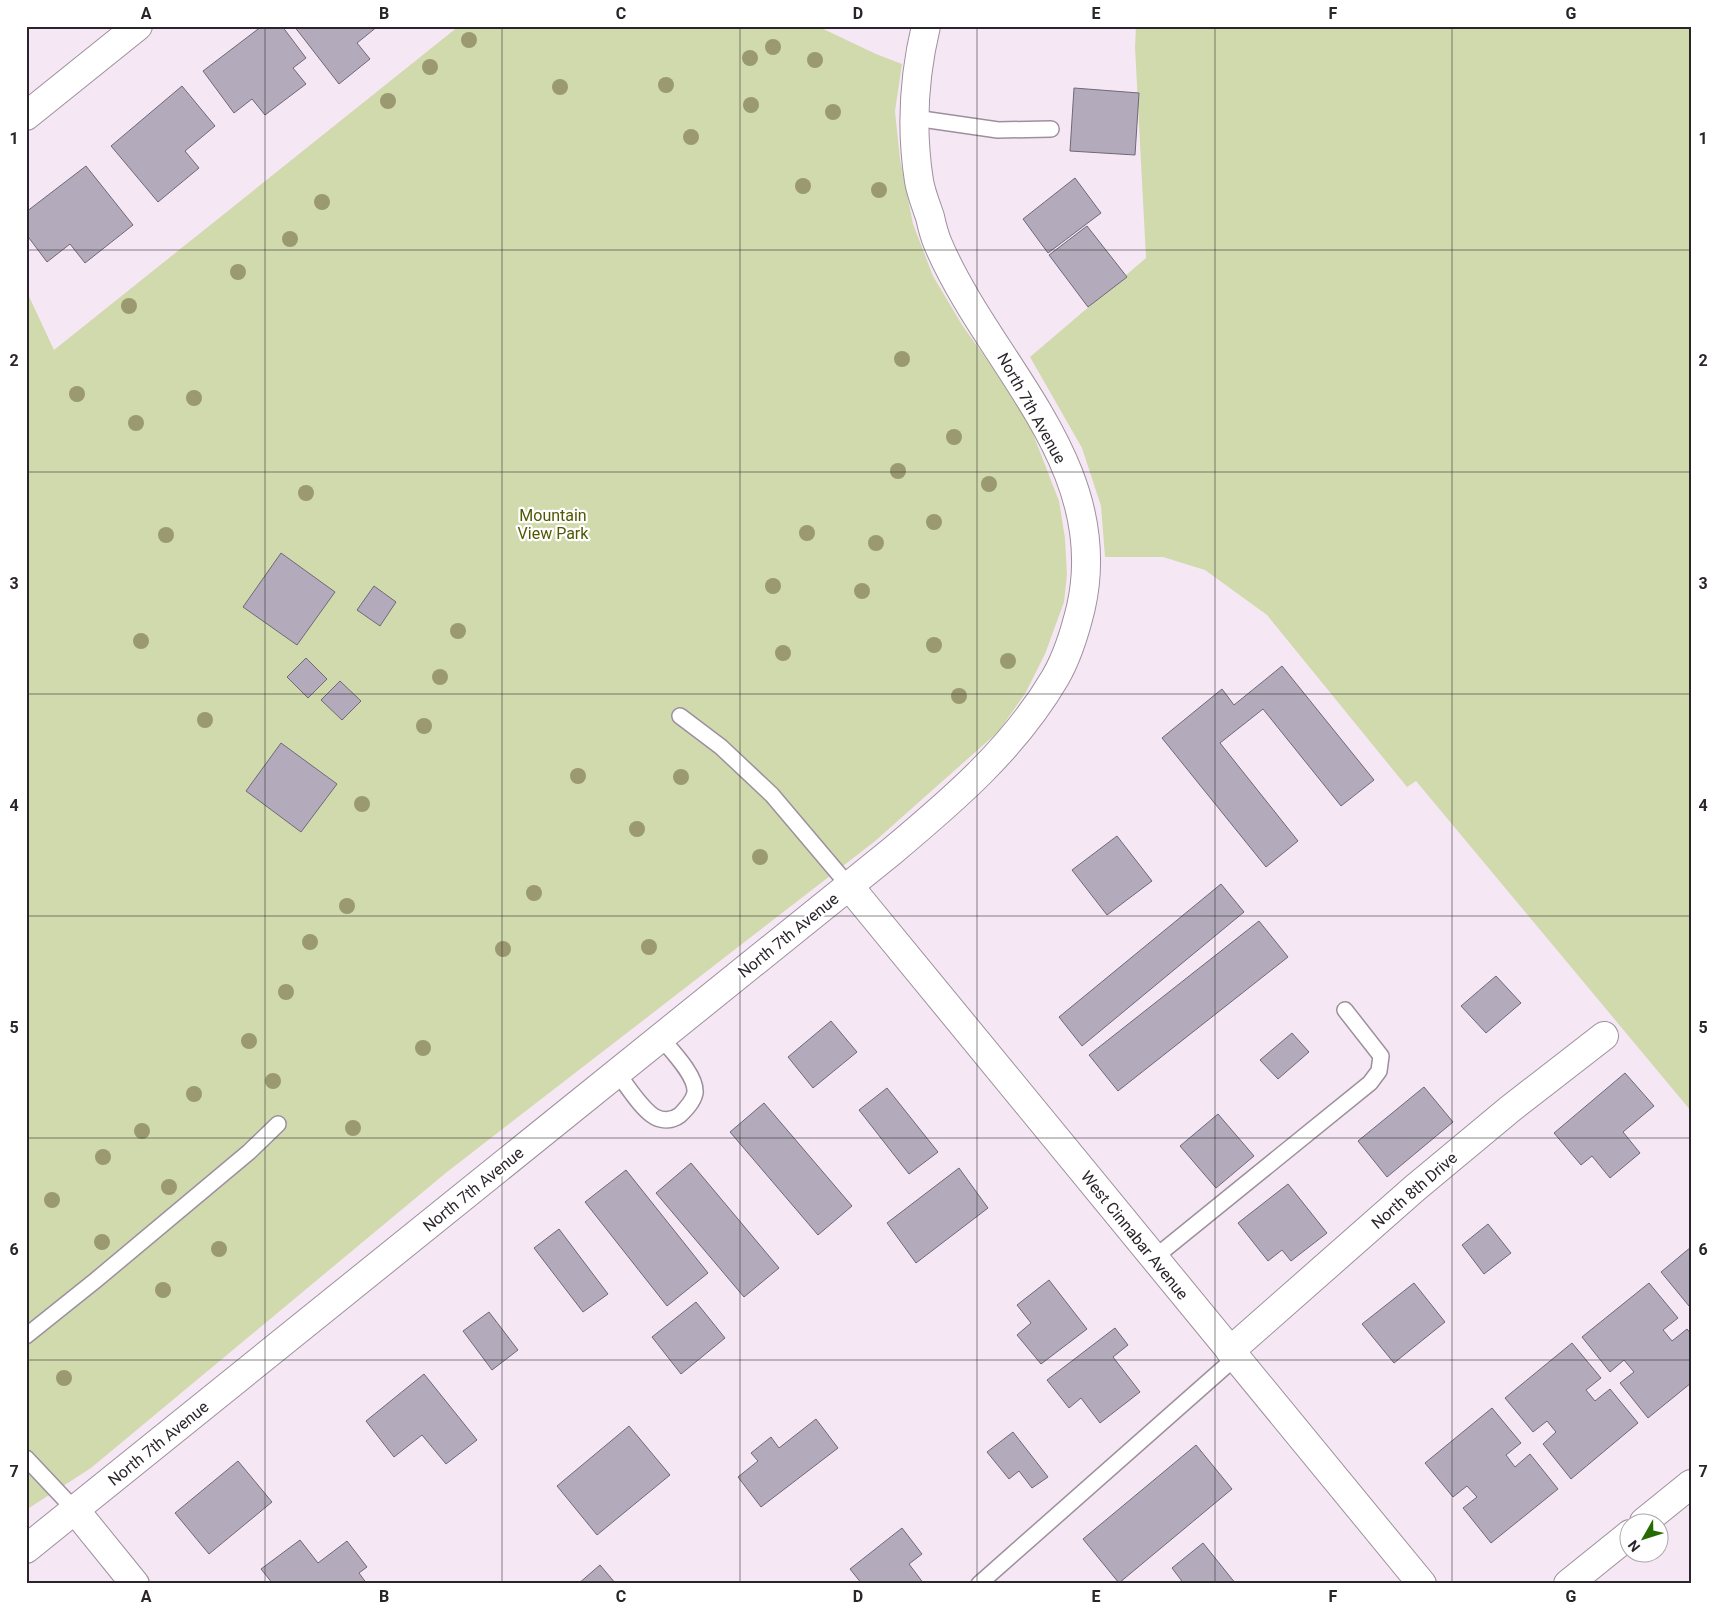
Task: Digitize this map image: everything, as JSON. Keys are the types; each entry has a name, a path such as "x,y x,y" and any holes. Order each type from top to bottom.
{"street":[{"path":"26,116 138,26"},
{"name":"North 7th Avenue","path":"26,1549 661,1038 950,802 988,766 1018,731 1039,704 1057,675 1075,635 1087,572 1085,540 1078,499 1060,452 1010,365 955,279 937,242 920,183 914,140 921,47 926,26"},
{"name":"West Cinnabar Avenue","path":"849,886 1422,1584"},
{"name":"North 8th Drive","path":"1233,1354 1415,1188 1510,1109 1604,1036"},
{"path":"1656,1512 1691,1484"},
{"path":"75,1510 135,1584"},
{"path":"1568,1584 1620,1542"}],"lane":[{"path":"915,118 998,130 1051,129"},
{"path":"680,716 721,747 772,796 849,886"},
{"path":"1154,1258 1370,1082 1379,1071 1381,1056 1345,1010"},
{"path":"617,1073 653,1116 665,1121 676,1118 690,1106 695,1092 692,1079 687,1070 661,1038"},
{"path":"26,1336 242,1158 278,1124"},
{"path":"979,1584 1233,1354"},
{"path":"26,1458 75,1510"}],"green space":[{"name":"Mountain View Park","path":"459,26 817,26 902,64 895,111 900,159 913,224 933,276 962,325 995,371 1030,426 1059,501 1065,538 1067,575 1064,602 1045,654 1026,692 999,731 874,842 447,1172 91,1468 26,1510 26,290 54,350"},
{"path":"1136,26 1691,26 1691,1111 1416,781 1407,787 1267,615 1205,570 1163,557 1105,557 1101,506 1082,448 1030,357 1146,258 1135,47"}],"building":[{"path":"262,26 282,26 306,58 293,68 306,84 265,115 252,99 234,113 203,71"},
{"path":"294,26 378,26 357,43 370,59 339,84"},
{"path":"182,86 215,126 185,151 199,168 158,202 111,146"},
{"path":"1074,88 1139,93 1135,155 1070,151"},
{"path":"86,166 133,225 85,263 70,244 47,262 26,234 26,212"},
{"path":"1075,178 1101,213 1048,253 1023,219"},
{"path":"1087,226 1127,277 1088,307 1049,255"},
{"path":"281,553 335,592 297,645 243,607"},
{"path":"374,586 396,602 380,626 357,610"},
{"path":"306,658 327,679 308,698 287,677"},
{"path":"1282,666 1374,780 1341,806 1263,709 1220,743 1298,841 1266,867 1162,738 1222,689 1234,705"},
{"path":"340,681 361,701 342,720 321,700"},
{"path":"281,743 337,784 301,832 246,791"},
{"path":"1117,836 1152,881 1107,915 1072,870"},
{"path":"1221,884 1244,912 1082,1046 1059,1017"},
{"path":"1259,921 1288,957 1118,1091 1089,1055"},
{"path":"1496,976 1521,1003 1486,1033 1461,1006"},
{"path":"831,1021 857,1052 813,1088 788,1057"},
{"path":"1292,1033 1309,1052 1278,1079 1260,1060"},
{"path":"1625,1073 1654,1106 1623,1132 1640,1153 1610,1178 1592,1156 1581,1165 1554,1133"},
{"path":"1424,1087 1453,1122 1387,1177 1358,1141"},
{"path":"887,1088 938,1152 909,1174 859,1110"},
{"path":"764,1103 852,1206 818,1235 730,1132"},
{"path":"1218,1114 1254,1156 1216,1188 1180,1146"},
{"path":"691,1163 779,1268 744,1297 656,1193"},
{"path":"959,1168 988,1208 916,1263 887,1223"},
{"path":"626,1170 708,1273 667,1306 585,1202"},
{"path":"1288,1184 1327,1233 1291,1261 1282,1250 1268,1261 1238,1223"},
{"path":"1488,1224 1511,1253 1484,1274 1462,1245"},
{"path":"559,1229 608,1294 583,1312 534,1248"},
{"path":"1691,1247 1691,1304 1689,1306 1661,1272"},
{"path":"1049,1280 1087,1329 1041,1364 1017,1335 1031,1323 1017,1305"},
{"path":"1414,1283 1445,1322 1394,1363 1362,1324"},
{"path":"1649,1283 1678,1318 1663,1330 1672,1341 1687,1329 1691,1334 1691,1383 1648,1418 1620,1383 1634,1372 1624,1360 1610,1372 1582,1337"},
{"path":"696,1302 725,1338 681,1374 652,1337"},
{"path":"489,1312 518,1350 492,1370 463,1331"},
{"path":"1115,1328 1128,1345 1113,1357 1140,1392 1100,1423 1081,1398 1069,1408 1047,1380"},
{"path":"1572,1343 1601,1378 1586,1390 1595,1401 1610,1389 1638,1423 1571,1479 1543,1444 1556,1432 1547,1421 1533,1432 1505,1398"},
{"path":"424,1374 477,1440 446,1464 422,1435 394,1457 366,1421"},
{"path":"1492,1408 1521,1443 1506,1455 1515,1467 1530,1454 1558,1489 1491,1543 1463,1508 1477,1497 1467,1486 1453,1497 1425,1463"},
{"path":"816,1419 838,1448 761,1507 738,1477 758,1461 751,1453 771,1437 779,1448"},
{"path":"629,1426 670,1475 597,1535 557,1486"},
{"path":"1013,1432 1048,1477 1032,1488 1019,1471 1009,1479 987,1452"},
{"path":"1196,1445 1232,1489 1119,1583 1083,1539"},
{"path":"238,1461 272,1502 209,1554 175,1513"},
{"path":"902,1528 922,1554 909,1564 924,1584 862,1584 850,1569"},
{"path":"300,1540 318,1563 347,1541 367,1567 359,1573 367,1584 273,1584 261,1569"},
{"path":"1203,1543 1236,1584 1184,1584 1172,1568"},
{"path":"600,1565 616,1584 578,1584"}]}
